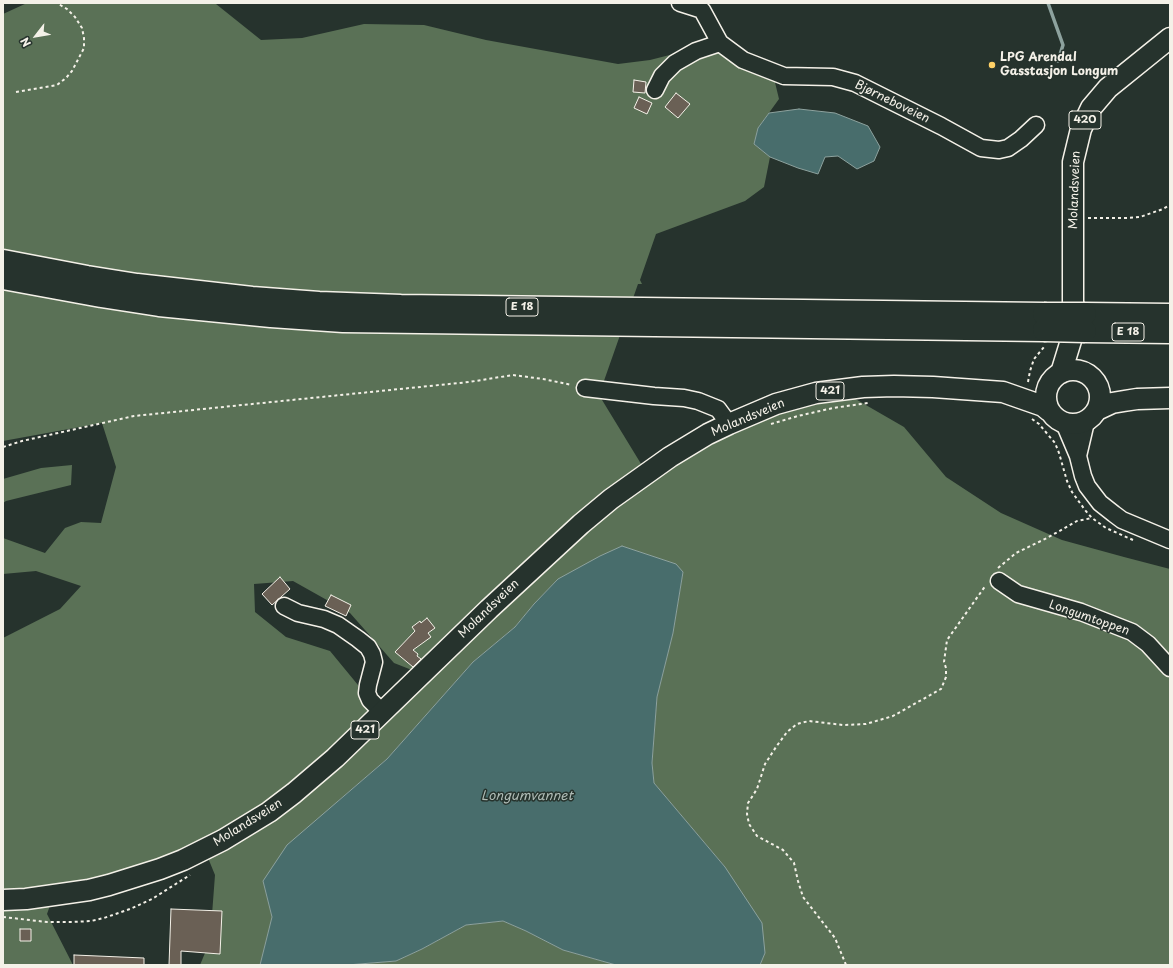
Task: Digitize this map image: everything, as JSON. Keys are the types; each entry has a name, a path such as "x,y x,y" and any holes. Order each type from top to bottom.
{"highway":[{"name":"E 18","path":"3,261 87,277 165,288 252,298 325,303 1044,322 1170,332"},
{"name":"E 18","path":"3,278 159,305 271,316 343,321 1044,322"},
{"name":"E 18","path":"1081,326 1170,315"}],"main road":[{"name":"Molandsveien","path":"1091,379 1081,326 1073,162 1076,144 1091,108 1099,97 1170,38"},
{"name":"Molandsveien","path":"3,900 44,897 89,890 109,885 160,869 203,850 245,828 294,793 336,758 494,604 581,524 611,499 670,457 708,434 752,413 797,398 840,390 894,386 1003,392 1036,386 1056,378 1081,326"},
{"name":"421","path":"1056,378 1073,370 1111,390 1125,392 1170,391"},
{"path":"1056,378 1046,396 1047,406 1057,417"},
{"path":"1091,379 1100,395 1099,405 1092,416"},
{"name":"Molandsveien","path":"1003,392 1043,406 1057,417"},
{"name":"421","path":"1057,417 1077,424 1112,403 1136,399 1170,398"}],"street":[{"name":"Bjørneboveien","path":"680,3 703,7 720,42 743,60 784,76 833,77 855,83 941,126 981,148 1000,150 1014,145 1036,125"},
{"path":"655,90 662,76 675,63 696,51 720,42"},
{"path":"585,388 684,398 698,401 718,409 729,424"},
{"path":"1078,456 1092,416"},
{"path":"1057,417 1078,456 1079,464 1087,486 1103,506 1122,520 1170,540"},
{"name":"Longumtoppen","path":"994,579 1018,594 1080,612 1132,632 1148,644 1170,668"},
{"path":"284,606 298,613 324,619 338,626 368,647 374,662 367,693 370,700 383,713"}],"path":[{"path":"16,92 56,85 66,78 84,48 82,28 75,17 67,9 57,3"},
{"path":"1085,218 1140,217 1163,209 1170,204"},
{"path":"3,447 134,416 469,382 513,374 585,388"},
{"path":"770,424 833,408 869,403"},
{"path":"846,965 835,938 803,897 794,863 783,850 757,836 749,824 747,814 748,803 757,789 766,764 787,732 798,724 809,721 843,725 866,724 893,716 941,689 946,677 944,662 947,640 994,579 999,566 1016,553 1077,521 1092,518"}],"green space":[{"path":"27,3 216,3 261,40 302,38 364,24 424,25 486,40 618,64 650,60 713,44 772,70 779,99 758,128 754,144 770,157 764,187 745,201 656,234 640,280 642,284 638,284 599,395 646,472 805,398 852,397 904,427 946,477 1001,513 1062,540 1170,569 1170,965 760,965 765,953 725,867 654,783 652,763 657,697 673,633 683,572 558,579 515,627 473,662 387,759 338,801 263,881 272,917 260,965 200,965 210,941 215,875 206,853 54,894 47,914 73,965 3,965 3,638 60,609 81,586 36,571 3,574 3,538 45,553 65,528 81,522 101,523 116,467 102,423 3,441 3,14","holes":["293,581 350,613 394,663 417,672 396,712 372,702 330,651 286,637 255,612 254,584"]},
{"path":"72,465 71,485 3,503 3,479 41,468"},
{"path":"503,921 563,950 616,965 347,965 396,961 422,949 466,925"}],"water":[{"path":"799,109 835,113 868,126 880,147 874,161 857,169 838,156 825,157 818,174 770,157 754,144 758,128 769,113"},
{"name":"Longumvannet","path":"622,546 676,564 683,572 673,633 657,697 652,763 654,783 725,867 762,923 765,953 760,965 616,965 563,950 503,921 466,925 422,949 396,961 347,965 260,965 272,917 263,881 287,845 387,759 473,662 515,627 558,579"}],"building":[{"path":"634,80 646,82 645,93 633,92"},
{"path":"676,93 690,104 678,118 665,107"},
{"path":"639,97 652,103 647,114 634,108"},
{"path":"280,577 290,589 272,605 262,594"},
{"path":"331,595 351,605 346,616 325,606"},
{"path":"427,618 435,628 428,633 431,637 413,650 421,659 413,667 395,652 415,631 412,627 420,621 421,623"},
{"path":"171,909 222,911 220,954 181,951 181,965 169,965"},
{"path":"20,929 31,929 31,941 20,941"},
{"path":"74,955 144,958 144,965 74,965"}],"waterway":[{"path":"1048,3 1063,45 1058,61"}],"place":[{"name":"LPG Arendal Gasstasjon Longum","path":"992,65"}]}
